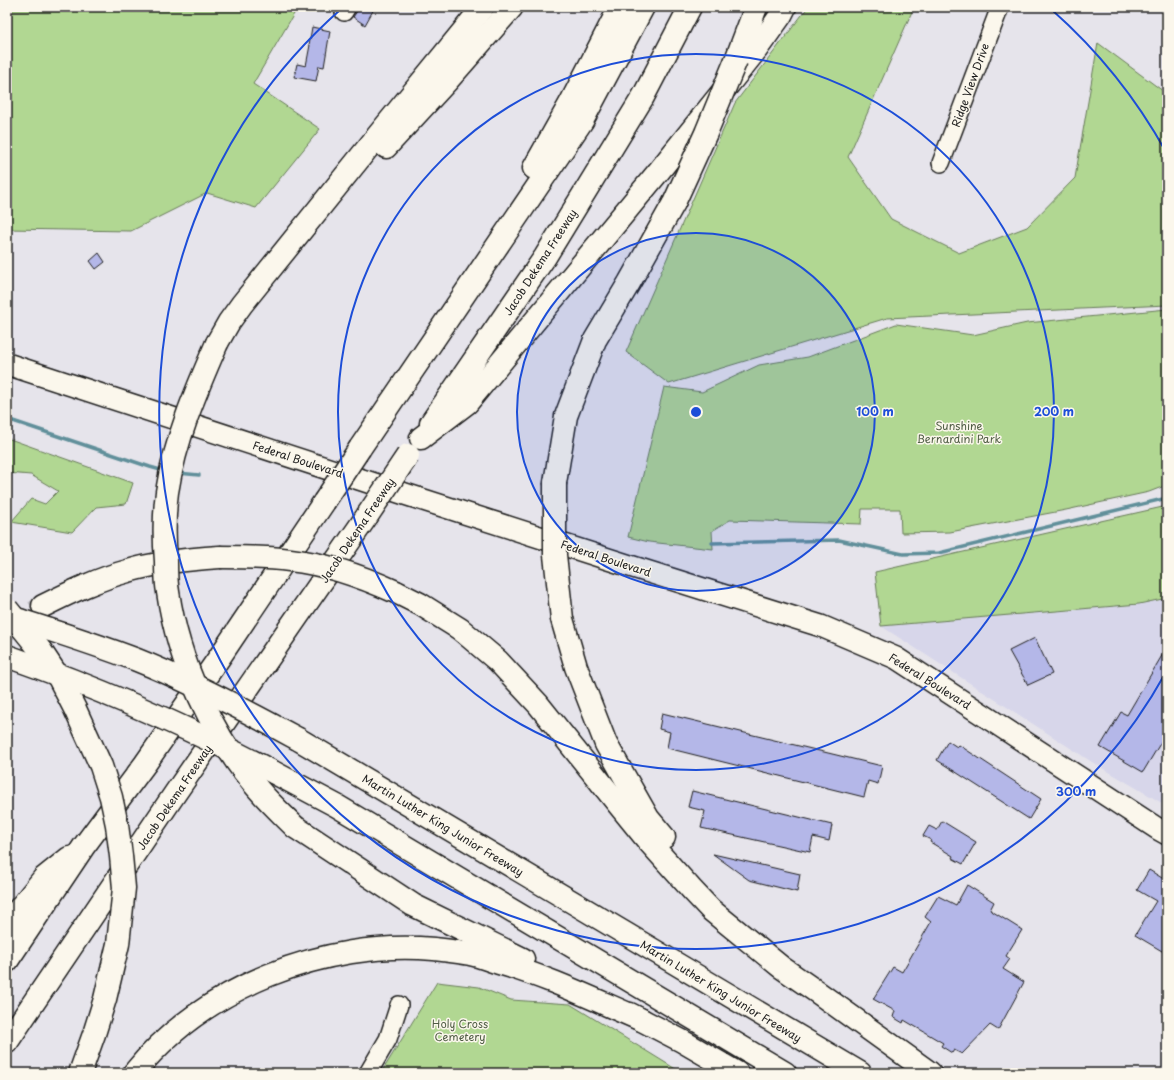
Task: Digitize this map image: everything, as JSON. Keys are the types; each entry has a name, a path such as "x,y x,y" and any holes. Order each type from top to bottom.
{"highway":[{"path":"483,7 375,138 242,304 229,322 217,343 180,434 172,464 167,492 164,517 165,549 168,591 174,624 183,655 209,718 258,790 295,827 413,905 532,963 642,1020 737,1073"},
{"path":"266,275 447,81 512,7"},
{"path":"456,306 570,104 620,7"},
{"path":"7,961 84,846 146,764 219,658 582,121 643,7"},
{"name":"Jacob Dekema Freeway","path":"7,1042 172,799 545,257 643,97 690,7"},
{"path":"756,7 706,133 674,203 595,340 566,416 555,483 555,555 562,619 576,667 606,744 648,818 733,916 781,967"},
{"path":"414,447 467,403 659,171 756,50 785,7"},
{"path":"43,606 72,591 129,570 164,563 220,557 291,560 351,574 396,592 439,615 460,629 498,661 538,704 649,842 688,885 723,920 781,967 930,1073"},
{"path":"7,609 26,631 59,678 75,709 101,766 111,797 117,825 124,888 118,944 105,999 80,1073"},
{"name":"Martin Luther King Junior Freeway","path":"7,616 138,660 220,698 298,739 860,1073"},
{"path":"7,656 76,682 156,715 237,753 344,810 785,1073"},
{"path":"7,924 44,878 84,846"},
{"path":"134,1073 176,1030 203,1010 250,983 277,972 323,957 376,949 434,949 471,954 517,968 556,983 642,1020"}],"main road":[{"name":"Federal Boulevard","path":"7,364 416,498 820,626 896,658 1087,784 1158,830 1167,834"}],"street":[{"name":"Ridge View Drive","path":"941,164 1000,7"},
{"path":"368,1073 388,1039 399,1005"}],"shaded area":[{"path":"1167,598 1167,806 1092,762 881,626 1139,604"}],"green space":[{"path":"7,7 298,7 253,84 320,129 256,208 207,193 131,231 7,229"},
{"path":"808,7 914,7 848,157 891,219 959,253 1027,227 1075,178 1098,43 1167,94 1167,305 887,318 669,384 626,352 735,103"},
{"name":"Sunshine Bernardini Park","path":"1167,309 1167,485 1149,492 1066,510 950,532 901,533 900,509 862,509 861,524 730,520 712,531 713,549 649,542 628,537 664,387 702,392 759,365 808,357 896,324 973,335 1027,323"},
{"path":"7,438 133,483 126,504 96,507 72,532 11,522 31,499 45,504 58,491 31,475 7,473"},
{"path":"1167,506 1167,598 1139,604 881,626 875,572"},
{"name":"Holy Cross Cemetery","path":"437,982 479,987 511,1000 570,1004 682,1073 381,1073"}],"building":[{"path":"360,7 375,7 365,25 353,17"},
{"path":"312,27 330,31 324,67 319,66 316,81 294,77 297,64 306,66"},
{"path":"99,253 105,262 96,269 90,261"},
{"path":"1035,638 1052,674 1028,685 1009,651"},
{"path":"1167,647 1167,732 1143,772 1100,747 1121,712 1127,715"},
{"path":"662,713 882,766 878,784 868,781 864,797 667,748 670,732 659,729"},
{"path":"948,741 957,747 959,745 1041,799 1029,819 937,760"},
{"path":"692,791 832,825 829,841 813,837 810,852 701,828 705,811 688,807"},
{"path":"942,821 976,842 963,864 952,858 953,856 923,836 929,826 937,830"},
{"path":"713,854 800,874 797,892 749,880"},
{"path":"1149,870 1167,881 1167,954 1135,935 1156,901 1137,890"},
{"path":"967,885 994,902 990,910 1022,930 1006,956 1010,959 1003,969 1024,982 998,1030 990,1025 962,1054 954,1050 952,1053 941,1046 943,1043 904,1020 903,1023 893,1017 895,1011 873,999 893,967 902,972 931,922 925,917 938,896 956,905"}],"waterway":[{"path":"7,419 164,471"},
{"path":"178,473 199,475"},
{"path":"712,543 839,540 903,554 939,553 1167,498"}],"tunnel":[{"path":"7,630 43,606"}]}
